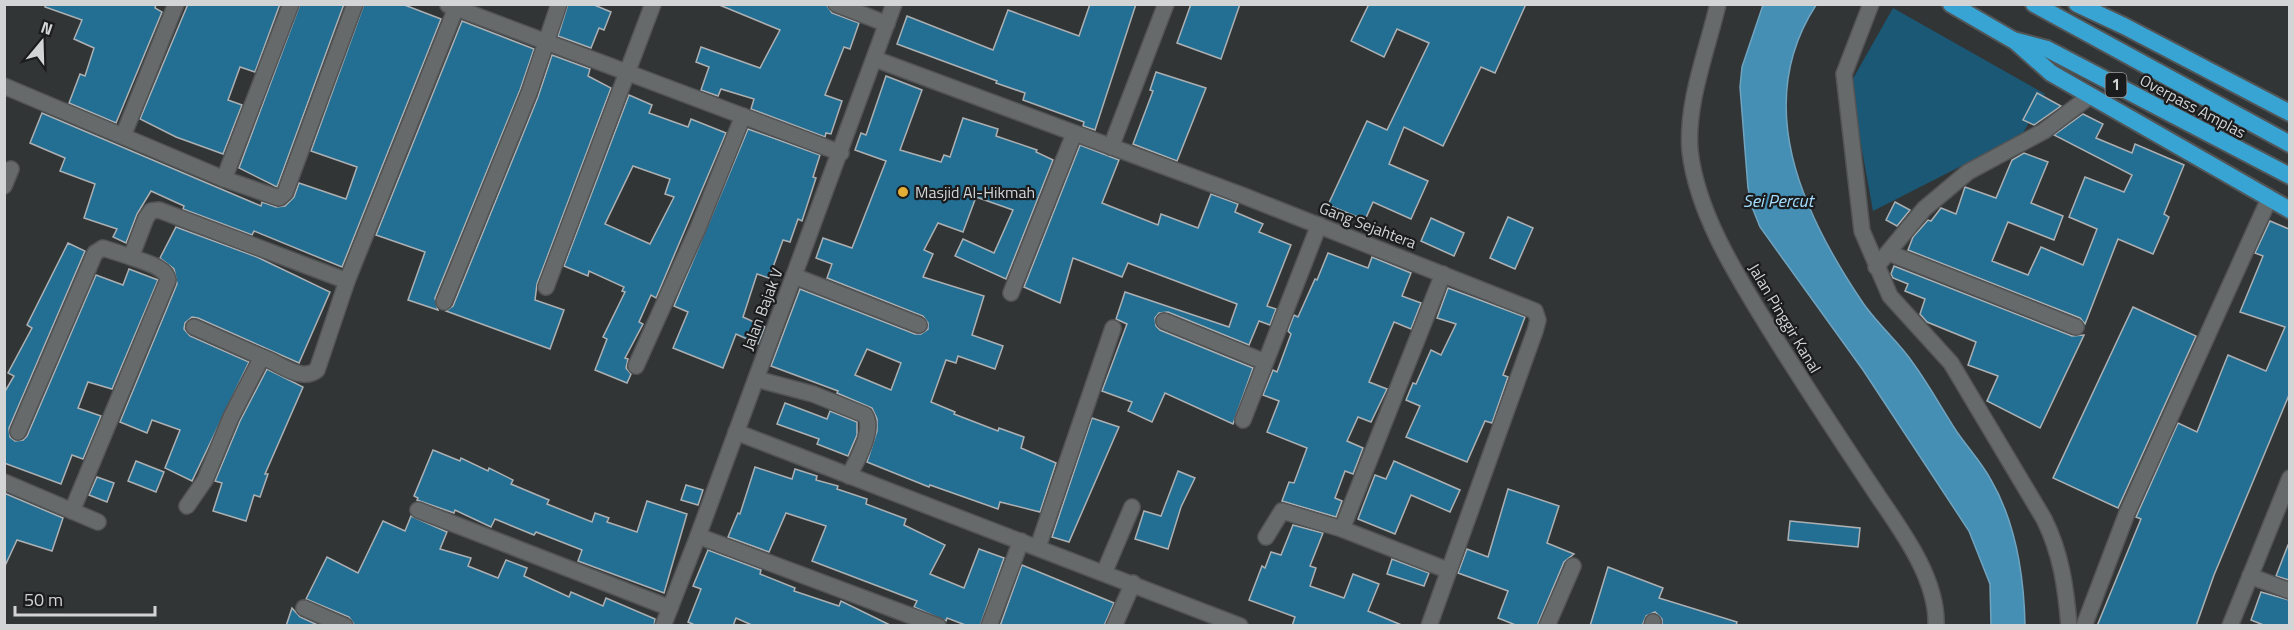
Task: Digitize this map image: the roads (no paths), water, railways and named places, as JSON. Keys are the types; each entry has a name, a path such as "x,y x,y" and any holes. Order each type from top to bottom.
{"highway":[{"name":"1","path":"1951,4 2013,40"},
{"name":"Overpass Amplas","path":"2034,4 2289,144"},
{"path":"2077,4 2124,26 2289,113"},
{"path":"2013,40 2050,73 2289,210"},
{"name":"Overpass Amplas","path":"2013,40 2047,49 2289,176"}],"street":[{"path":"123,136 176,4"},
{"path":"224,179 291,4"},
{"path":"4,86 224,179 267,196 279,198 283,196 355,4"},
{"path":"444,302 529,93 559,4"},
{"path":"546,287 653,4"},
{"path":"836,4 887,24"},
{"name":"Jalan Bajak V","path":"663,626 841,153 894,4"},
{"path":"1111,147 1166,4"},
{"name":"Jalan Pinggir Kanal","path":"1718,4 1692,109 1690,152 1708,219 1744,287 1896,523 1931,591 1935,626"},
{"path":"1871,4 1844,74 1862,231 1890,296 1951,363 2044,519 2056,544 2069,626"},
{"path":"194,327 299,374 306,375 317,370 347,281 459,7 841,153"},
{"name":"Gang Sejahtera","path":"875,59 1319,225 1531,308 1537,314 1538,320 1447,570 1429,626"},
{"path":"1876,267 1924,208 1968,172 2044,130 2090,96"},
{"path":"636,366 698,228 743,116"},
{"path":"1011,293 1074,134"},
{"path":"4,186 11,169"},
{"path":"2084,626 2127,513 2269,200"},
{"path":"131,257 146,218 152,211 159,210 347,281"},
{"path":"1243,420 1319,225"},
{"path":"18,432 95,253 103,248 131,257 166,273 168,280 72,511"},
{"path":"1888,253 2076,327"},
{"path":"1342,529 1443,273"},
{"path":"794,276 919,325"},
{"path":"1164,321 1265,362"},
{"path":"1038,547 1113,328"},
{"path":"187,506 205,480 231,417 262,357"},
{"path":"756,379 813,394 866,415 868,423 866,435 849,476"},
{"path":"736,432 1240,626"},
{"path":"2230,626 2289,478"},
{"path":"4,482 98,522"},
{"path":"1104,573 1131,507"},
{"path":"418,510 670,608"},
{"path":"1266,537 1282,511 1342,529 1447,570"},
{"path":"698,536 938,626"},
{"path":"989,626 1021,541"},
{"path":"1547,626 1574,566"},
{"path":"2250,576 2289,591"},
{"path":"1114,626 1133,583"},
{"path":"304,608 345,626"}],"water":[{"name":"Sei Percut","path":"1763,5 1816,5 1797,42 1788,80 1787,119 1792,157 1804,194 1820,231 1861,300 1901,347 1925,380 2000,497 2017,551 2023,588 2025,625 1991,625 1990,584 1969,531 1863,370 1760,227 1748,188 1740,87 1742,67"}],"place":[{"name":"Masjid Al-Hikmah","path":"903,192"}]}
